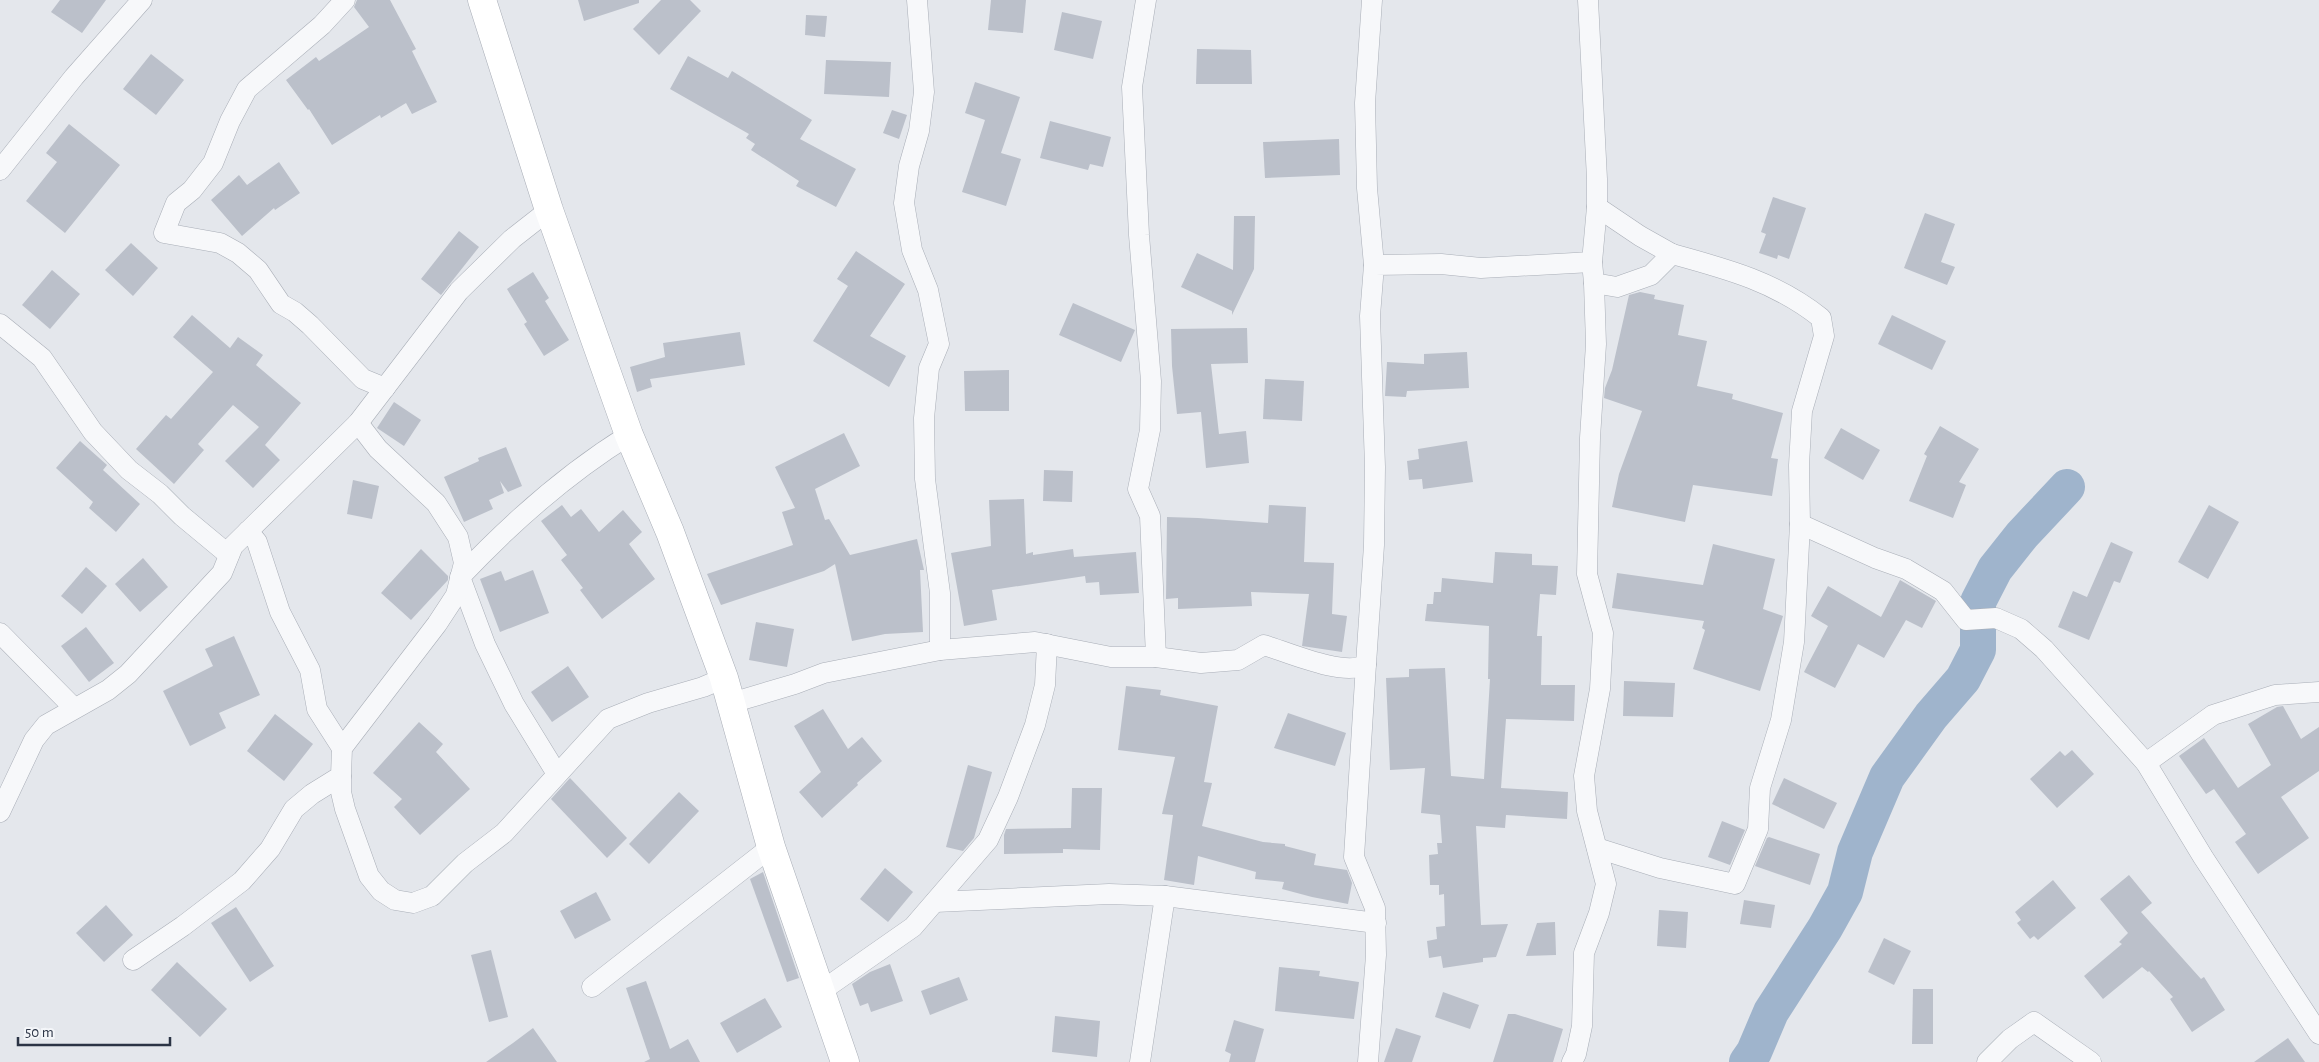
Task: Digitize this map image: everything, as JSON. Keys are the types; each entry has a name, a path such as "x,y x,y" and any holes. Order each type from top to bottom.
{"street":[{"path":"0,170 74,77 142,0"},
{"path":"345,0 322,25 247,89 230,121 213,162 192,190 176,203 164,233 220,243 238,253 258,270 281,304 295,312 310,325 364,379 385,388"},
{"path":"482,0 549,210 629,435 670,532 727,691 771,847 845,1062"},
{"path":"917,0 924,92 920,131 909,166 904,203 912,250 928,290 939,344 929,368 924,418 926,479 940,593 940,650"},
{"path":"1146,0 1132,87 1139,235 1152,381 1150,430 1138,489 1150,516 1156,657"},
{"path":"1368,1062 1376,954 1375,908 1354,857 1374,545 1375,467 1370,316 1374,264 1367,188 1365,103 1372,0"},
{"path":"1572,1062 1576,1054 1582,1026 1584,953 1599,913 1606,884 1587,811 1584,776 1600,689 1603,633 1587,574 1590,438 1596,344 1592,262 1597,207 1588,0"},
{"path":"1597,207 1640,236 1672,254 1737,272 1765,283 1800,301 1821,318 1824,336 1802,411 1799,465 1800,524 1794,642 1781,720 1760,788 1758,829 1735,884 1660,868 1597,848"},
{"path":"0,812 34,740 46,725 108,690 128,674 222,573 233,546 358,423 459,291 512,239 549,210"},
{"path":"1594,282 1618,287 1651,275 1672,254"},
{"path":"1374,264 1441,264 1481,268 1592,262"},
{"path":"0,324 42,358 93,432 129,470 160,494 182,516 229,555"},
{"path":"358,423 378,449 436,503 458,537 464,564 456,595 437,624 342,748 341,792 344,809 369,876 381,891 395,900 413,904 432,896 465,864 504,833 608,720 655,701 703,687 727,691 795,684 824,673 940,650 1035,642 1110,657 1156,657 1201,663 1238,660 1264,645 1348,669 1360,668 1366,664"},
{"path":"460,578 497,538 594,456 629,435"},
{"path":"1800,524 1875,558 1906,569 1943,591 1966,620 1996,618 2021,629 2044,649 2146,764 2203,857 2319,1034"},
{"path":"248,531 257,542 280,612 310,670 316,709 342,748"},
{"path":"460,578 485,644 514,704 557,774"},
{"path":"0,633 74,708"},
{"path":"820,992 913,927 988,840 1008,797 1035,725 1045,685 1047,644"},
{"path":"2146,764 2213,715 2275,695 2319,692"},
{"path":"133,960 184,926 242,881 270,849 294,809 312,794 341,776"},
{"path":"592,987 771,847"},
{"path":"935,902 1108,894 1165,896 1376,923"},
{"path":"1140,1062 1165,896"},
{"path":"1987,1062 2010,1039 2034,1022 2091,1062"}],"building":[{"path":"60,0 106,0 82,33 51,12"},
{"path":"357,0 390,0 416,49 412,51 437,102 412,114 406,103 381,118 380,115 332,145 309,109 286,80 316,57 319,61 369,27 354,7"},
{"path":"578,0 639,0 639,3 584,21"},
{"path":"661,0 690,0 701,11 659,55 633,29"},
{"path":"991,0 1026,0 1023,33 988,30"},
{"path":"1062,12 1102,21 1093,59 1054,50"},
{"path":"806,15 827,16 825,37 805,35"},
{"path":"1197,49 1251,50 1252,84 1196,84"},
{"path":"151,54 184,80 156,115 123,89"},
{"path":"688,56 728,78 732,71 812,120 800,139 856,169 836,207 796,186 799,181 751,150 755,144 746,138 749,134 670,89"},
{"path":"826,60 891,62 889,97 824,94"},
{"path":"975,82 1020,97 1001,153 1021,159 1006,206 962,192 985,120 965,113"},
{"path":"892,110 907,115 899,139 883,133"},
{"path":"1050,121 1111,137 1103,167 1090,164 1088,170 1040,158"},
{"path":"69,124 120,165 65,233 26,201 57,162 46,153"},
{"path":"1339,139 1340,175 1265,178 1263,142"},
{"path":"279,162 300,193 275,210 274,208 242,236 211,200 239,175 247,185"},
{"path":"1773,197 1806,208 1789,259 1778,255 1777,259 1759,253 1766,234 1761,232"},
{"path":"1925,213 1955,224 1941,262 1955,267 1947,285 1904,268"},
{"path":"1234,216 1255,216 1254,269 1232,315 1232,311 1181,287 1197,253 1233,270"},
{"path":"459,231 479,247 441,295 421,279"},
{"path":"131,243 158,268 133,296 105,270"},
{"path":"856,251 905,284 870,336 906,356 889,387 813,341 848,286 837,279"},
{"path":"52,270 80,294 50,329 22,305"},
{"path":"533,272 549,298 545,301 569,340 544,356 524,324 527,322 507,289"},
{"path":"1640,292 1655,295 1654,299 1684,305 1678,335 1707,341 1697,386 1733,394 1732,399 1783,413 1771,458 1778,459 1772,496 1693,485 1685,522 1612,507 1619,474 1642,411 1604,398 1605,388 1612,370 1629,295"},
{"path":"1073,303 1135,330 1121,362 1059,335"},
{"path":"192,315 230,348 238,337 263,355 256,365 301,403 265,445 280,460 253,488 225,461 259,427 233,405 198,444 204,450 174,484 136,449 166,415 171,419 213,372 173,337"},
{"path":"1892,315 1946,341 1932,370 1878,344"},
{"path":"1247,328 1248,363 1211,364 1219,434 1246,431 1249,463 1206,468 1201,412 1177,414 1172,366 1171,329"},
{"path":"740,332 745,365 650,379 652,387 637,392 630,367 665,357 663,343"},
{"path":"1467,352 1469,388 1407,391 1406,397 1385,396 1387,362 1424,364 1424,354"},
{"path":"1009,370 1009,411 965,411 964,371"},
{"path":"1265,379 1304,381 1302,421 1263,419"},
{"path":"394,402 421,420 404,446 377,428"},
{"path":"1940,426 1979,449 1959,482 1966,485 1953,518 1909,501 1927,456 1924,454"},
{"path":"1841,428 1880,450 1863,480 1824,458"},
{"path":"844,433 860,466 815,489 825,520 829,519 850,555 917,539 924,570 920,570 923,632 885,634 852,641 835,564 824,571 721,605 707,574 793,545 782,512 795,508 775,467"},
{"path":"80,441 107,465 103,470 140,504 116,532 89,508 93,502 56,468"},
{"path":"1467,441 1473,482 1423,489 1422,479 1409,480 1407,461 1419,459 1418,449"},
{"path":"506,447 522,486 508,492 500,481 504,493 489,500 493,509 464,522 444,477 479,461 478,458"},
{"path":"1044,470 1073,471 1072,502 1043,501"},
{"path":"353,480 379,486 372,519 347,514"},
{"path":"1024,499 1026,554 1033,552 1033,555 1073,549 1074,557 1136,552 1139,593 1100,595 1099,582 1086,583 1085,576 992,590 997,620 964,626 951,553 991,546 989,500"},
{"path":"562,505 571,517 581,509 599,532 623,510 642,532 629,544 655,579 602,619 580,590 583,588 561,560 567,555 541,521"},
{"path":"1269,505 1306,507 1304,562 1334,563 1332,614 1347,616 1342,652 1302,646 1309,594 1251,592 1252,606 1178,609 1178,598 1166,599 1167,517 1268,523"},
{"path":"2209,505 2239,522 2208,579 2178,562"},
{"path":"2111,542 2133,552 2120,583 2114,581 2089,640 2058,627 2073,591 2087,597"},
{"path":"1713,544 1775,559 1763,609 1783,616 1760,691 1693,669 1705,630 1702,628 1704,621 1612,608 1617,573 1703,585"},
{"path":"421,549 448,576 448,580 411,620 381,593"},
{"path":"1495,552 1532,554 1532,565 1558,566 1556,595 1540,594 1537,636 1542,636 1541,685 1575,685 1574,721 1506,719 1501,788 1568,792 1567,819 1506,815 1505,828 1476,826 1481,925 1508,924 1496,957 1483,958 1483,962 1443,968 1441,956 1429,958 1427,941 1437,939 1436,927 1445,926 1444,894 1439,895 1439,885 1430,885 1429,855 1438,854 1437,843 1442,843 1440,815 1421,813 1425,768 1390,770 1386,678 1409,677 1409,669 1445,668 1451,776 1484,779 1490,679 1488,679 1489,626 1425,621 1427,604 1433,604 1434,592 1441,592 1442,578 1493,583"},
{"path":"143,558 168,587 140,612 115,584"},
{"path":"86,567 107,586 82,614 61,596"},
{"path":"533,570 549,613 500,632 480,579 501,571 505,581"},
{"path":"1900,580 1936,601 1922,628 1906,620 1884,658 1858,644 1835,688 1804,672 1828,626 1811,616 1828,586 1881,617"},
{"path":"756,622 794,629 787,667 749,660"},
{"path":"86,627 114,663 89,682 61,646"},
{"path":"234,636 260,695 219,713 226,728 190,746 163,691 213,666 205,649"},
{"path":"568,666 589,697 552,722 531,692"},
{"path":"1624,681 1675,683 1673,717 1623,716"},
{"path":"1126,686 1161,690 1160,695 1218,706 1204,782 1212,783 1202,826 1263,842 1285,844 1285,846 1316,854 1314,865 1347,870 1352,883 1348,904 1282,889 1284,882 1255,879 1256,872 1198,856 1194,885 1164,880 1173,815 1162,814 1175,757 1118,750"},
{"path":"2283,706 2301,739 2319,727 2319,771 2281,797 2309,838 2258,874 2235,842 2246,834 2214,789 2206,794 2179,756 2204,738 2238,788 2271,765 2248,724 2277,707"},
{"path":"823,709 848,749 862,737 882,761 822,818 799,792 821,772 794,726"},
{"path":"1288,713 1346,733 1335,766 1274,748"},
{"path":"275,714 313,744 284,781 247,751"},
{"path":"419,722 443,744 436,752 470,789 420,835 394,807 402,799 373,773"},
{"path":"2072,750 2094,774 2057,808 2030,779 2060,751 2065,756"},
{"path":"968,765 992,772 974,838 963,851 946,847"},
{"path":"570,778 627,838 607,858 551,799"},
{"path":"1784,778 1837,803 1824,829 1772,804"},
{"path":"1072,788 1102,788 1100,850 1063,849 1063,853 1004,854 1004,835 1006,829 1071,828"},
{"path":"679,792 699,811 649,864 629,844"},
{"path":"1722,821 1745,830 1730,865 1708,857"},
{"path":"1769,837 1820,854 1810,885 1755,866"},
{"path":"885,868 913,892 888,922 860,899"},
{"path":"763,872 799,978 787,982 750,879"},
{"path":"2129,875 2152,903 2141,912 2201,979 2204,977 2225,1010 2192,1032 2170,999 2173,997 2149,971 2142,967 2103,999 2084,976 2122,944 2119,942 2128,933 2100,899"},
{"path":"2053,880 2076,908 2038,940 2034,936 2030,939 2017,923 2021,920 2015,912"},
{"path":"596,892 611,920 575,939 560,911"},
{"path":"1744,900 1775,905 1771,928 1740,924"},
{"path":"106,905 133,935 104,962 76,933"},
{"path":"236,907 274,966 250,982 211,923"},
{"path":"1659,910 1688,912 1686,948 1657,946"},
{"path":"1555,922 1556,955 1526,956 1537,923"},
{"path":"1884,938 1911,951 1894,985 1868,972"},
{"path":"491,950 508,1017 489,1022 471,955"},
{"path":"177,962 227,1009 200,1037 151,990"},
{"path":"890,964 903,1001 871,1012 868,1003 860,1006 852,984 870,972"},
{"path":"1279,967 1320,971 1319,976 1359,982 1354,1019 1275,1011"},
{"path":"959,977 968,1000 930,1015 921,991"},
{"path":"646,981 670,1049 688,1039 700,1062 644,1062 650,1059 626,988"},
{"path":"1913,989 1933,989 1933,1044 1912,1044"},
{"path":"1443,992 1479,1005 1470,1029 1435,1017"},
{"path":"765,998 782,1027 737,1053 720,1023"},
{"path":"1508,1014 1515,1014 1563,1029 1553,1062 1493,1062"},
{"path":"1055,1016 1100,1021 1097,1057 1052,1052"},
{"path":"1234,1020 1264,1029 1255,1062 1229,1062 1231,1054 1225,1051"},
{"path":"533,1028 557,1062 486,1062 513,1043"},
{"path":"1396,1028 1421,1036 1412,1062 1384,1062"},
{"path":"2288,1038 2305,1062 2254,1062"}],"waterway":[{"path":"1747,1062 1754,1052 1771,1012 1825,928 1845,892 1855,852 1887,777 1931,716 1963,679 1978,650 1978,602 1995,569 2022,535 2067,487"}]}
